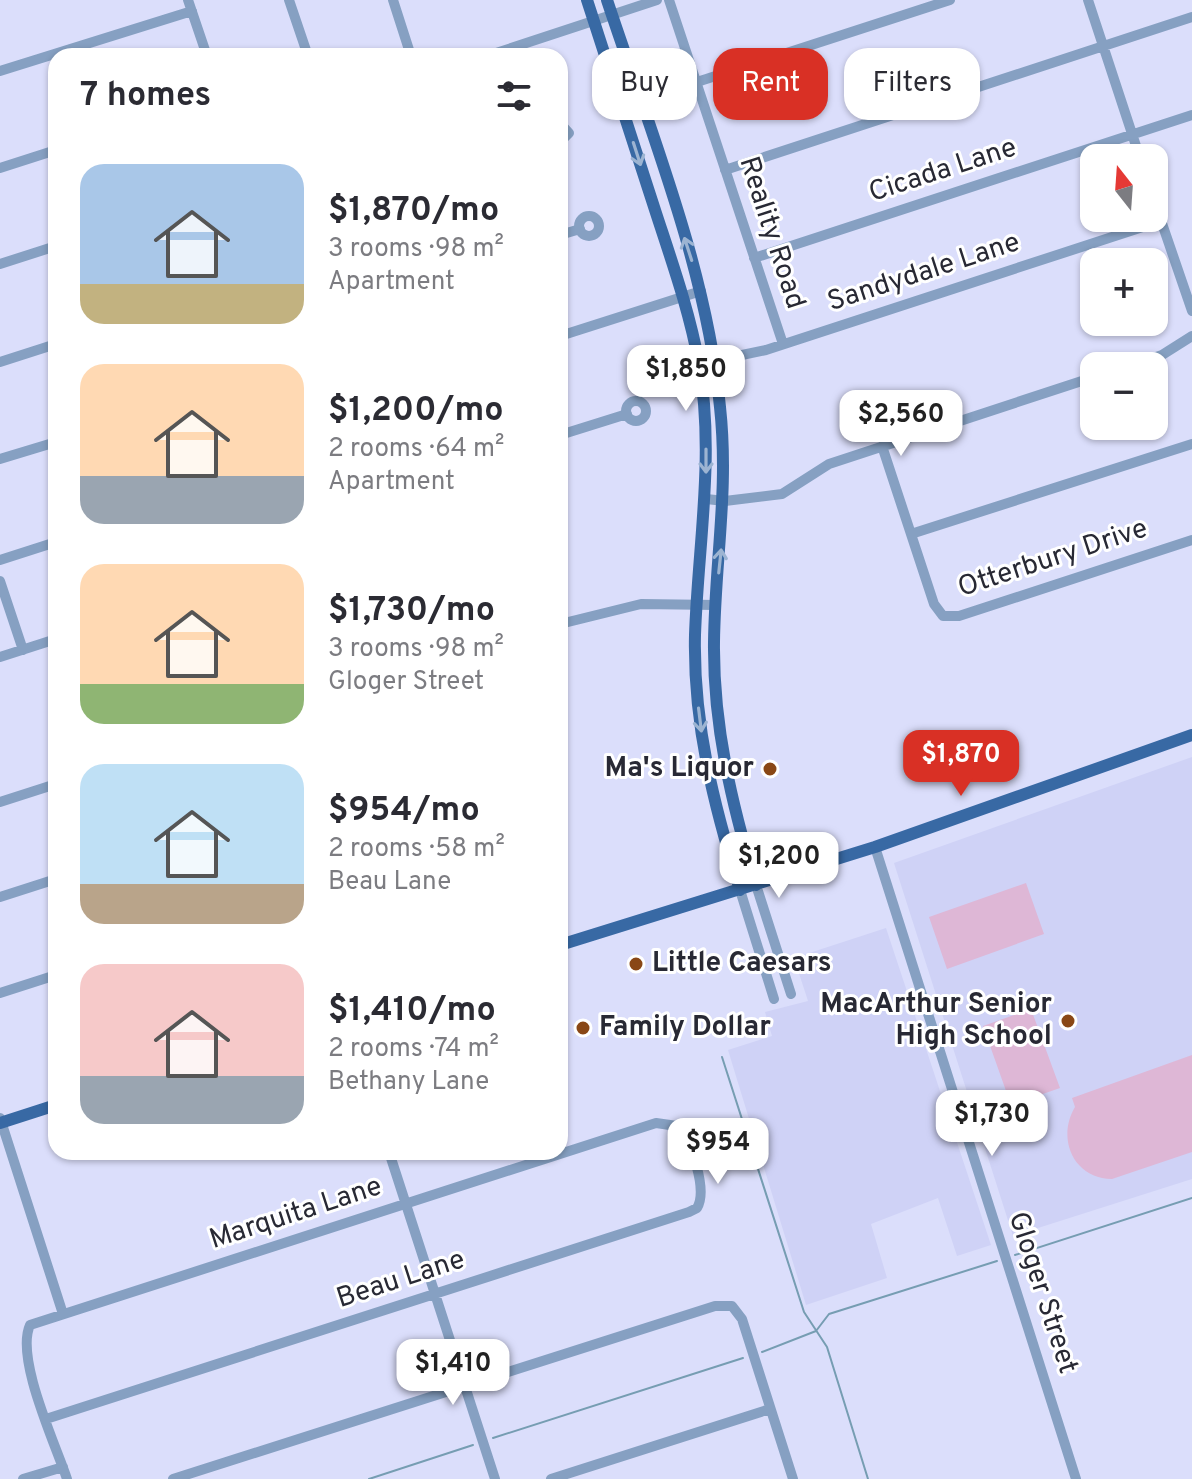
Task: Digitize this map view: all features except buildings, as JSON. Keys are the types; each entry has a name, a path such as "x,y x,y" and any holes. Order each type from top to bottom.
{"main road":[{"path":"587,0 682,297 699,364 706,499 698,604 696,688 703,751 717,819 740,890"},
{"path":"607,0 701,291 716,361 725,501 714,644 721,750 756,885"},
{"path":"568,943 875,847 1192,735"},
{"path":"703,751 721,750"},
{"path":"0,1121 48,1107"}],"street":[{"path":"289,0 305,48"},
{"path":"393,0 408,48"},
{"path":"511,48 657,0"},
{"name":"Reality Road","path":"669,0 685,48"},
{"path":"697,82 950,0"},
{"path":"1088,0 1135,144"},
{"path":"66,48 190,5 204,48"},
{"path":"725,170 1192,17"},
{"path":"0,71 48,54"},
{"name":"Reality Road","path":"697,82 783,344"},
{"name":"Cicada Lane","path":"754,258 1192,115"},
{"path":"0,168 48,153"},
{"path":"568,233 580,229"},
{"name":"Sandydale Lane","path":"699,364 783,344 1127,232"},
{"path":"1165,232 1192,311"},
{"path":"0,264 48,249"},
{"path":"568,333 701,291"},
{"path":"1167,352 1192,336"},
{"path":"0,362 48,347"},
{"path":"706,499 725,501 782,494 829,464 1080,382"},
{"path":"568,432 627,414"},
{"path":"0,459 48,444"},
{"path":"882,446 911,534 1192,444"},
{"name":"Otterbury Drive","path":"911,534 934,604 943,616 959,616 1192,540"},
{"path":"0,560 48,545"},
{"path":"0,581 23,650"},
{"path":"568,622 621,606 716,605"},
{"path":"0,657 48,642"},
{"path":"0,802 48,787"},
{"name":"Gloger Street","path":"875,847 1076,1479"},
{"path":"0,897 48,882"},
{"path":"756,885 791,994"},
{"path":"740,890 774,999"},
{"path":"0,993 48,978"},
{"path":"0,1121 63,1314"},
{"name":"Marquita Lane","path":"568,1152 656,1123 677,1126 684,1136"},
{"name":"Beau Lane","path":"46,1419 697,1208 702,1194 684,1136"},
{"path":"392,1160 495,1479"},
{"name":"Marquita Lane","path":"46,1419 24,1346 30,1325 542,1160"},
{"path":"173,1479 715,1306 732,1306 743,1323 793,1479"},
{"path":"551,1479 770,1409"},
{"path":"46,1419 67,1479"},
{"path":"23,1479 63,1467"}],"shaded area":[{"name":"MacArthur Senior High School","path":"1192,757 1192,1179 1013,1236 894,863"},
{"path":"1026,883 1044,934 947,969 929,917"},
{"path":"886,928 991,1245 957,1256 938,1198 871,1224 887,1278 806,1305 728,1050 772,1036 765,1012 808,1001 794,958"},
{"path":"1031,1009 1060,1088 1011,1105 983,1026"},
{"path":"1192,1055 1192,1152 1112,1179 1099,1177 1079,1165 1068,1144 1067,1132 1075,1107 1072,1098"}],"waterway":[{"path":"722,1057 804,1312 827,1347 868,1479"},
{"path":"1015,1255 1192,1198"},
{"path":"762,1352 816,1331 829,1314 997,1261"},
{"path":"493,1438 743,1358"},
{"path":"369,1479 473,1445"}],"place":[{"name":"Ma's Liquor","path":"770,769"},
{"name":"Little Caesars","path":"636,964"},
{"name":"MacArthur Senior High School","path":"1068,1021"},
{"name":"Family Dollar","path":"583,1028"}]}
